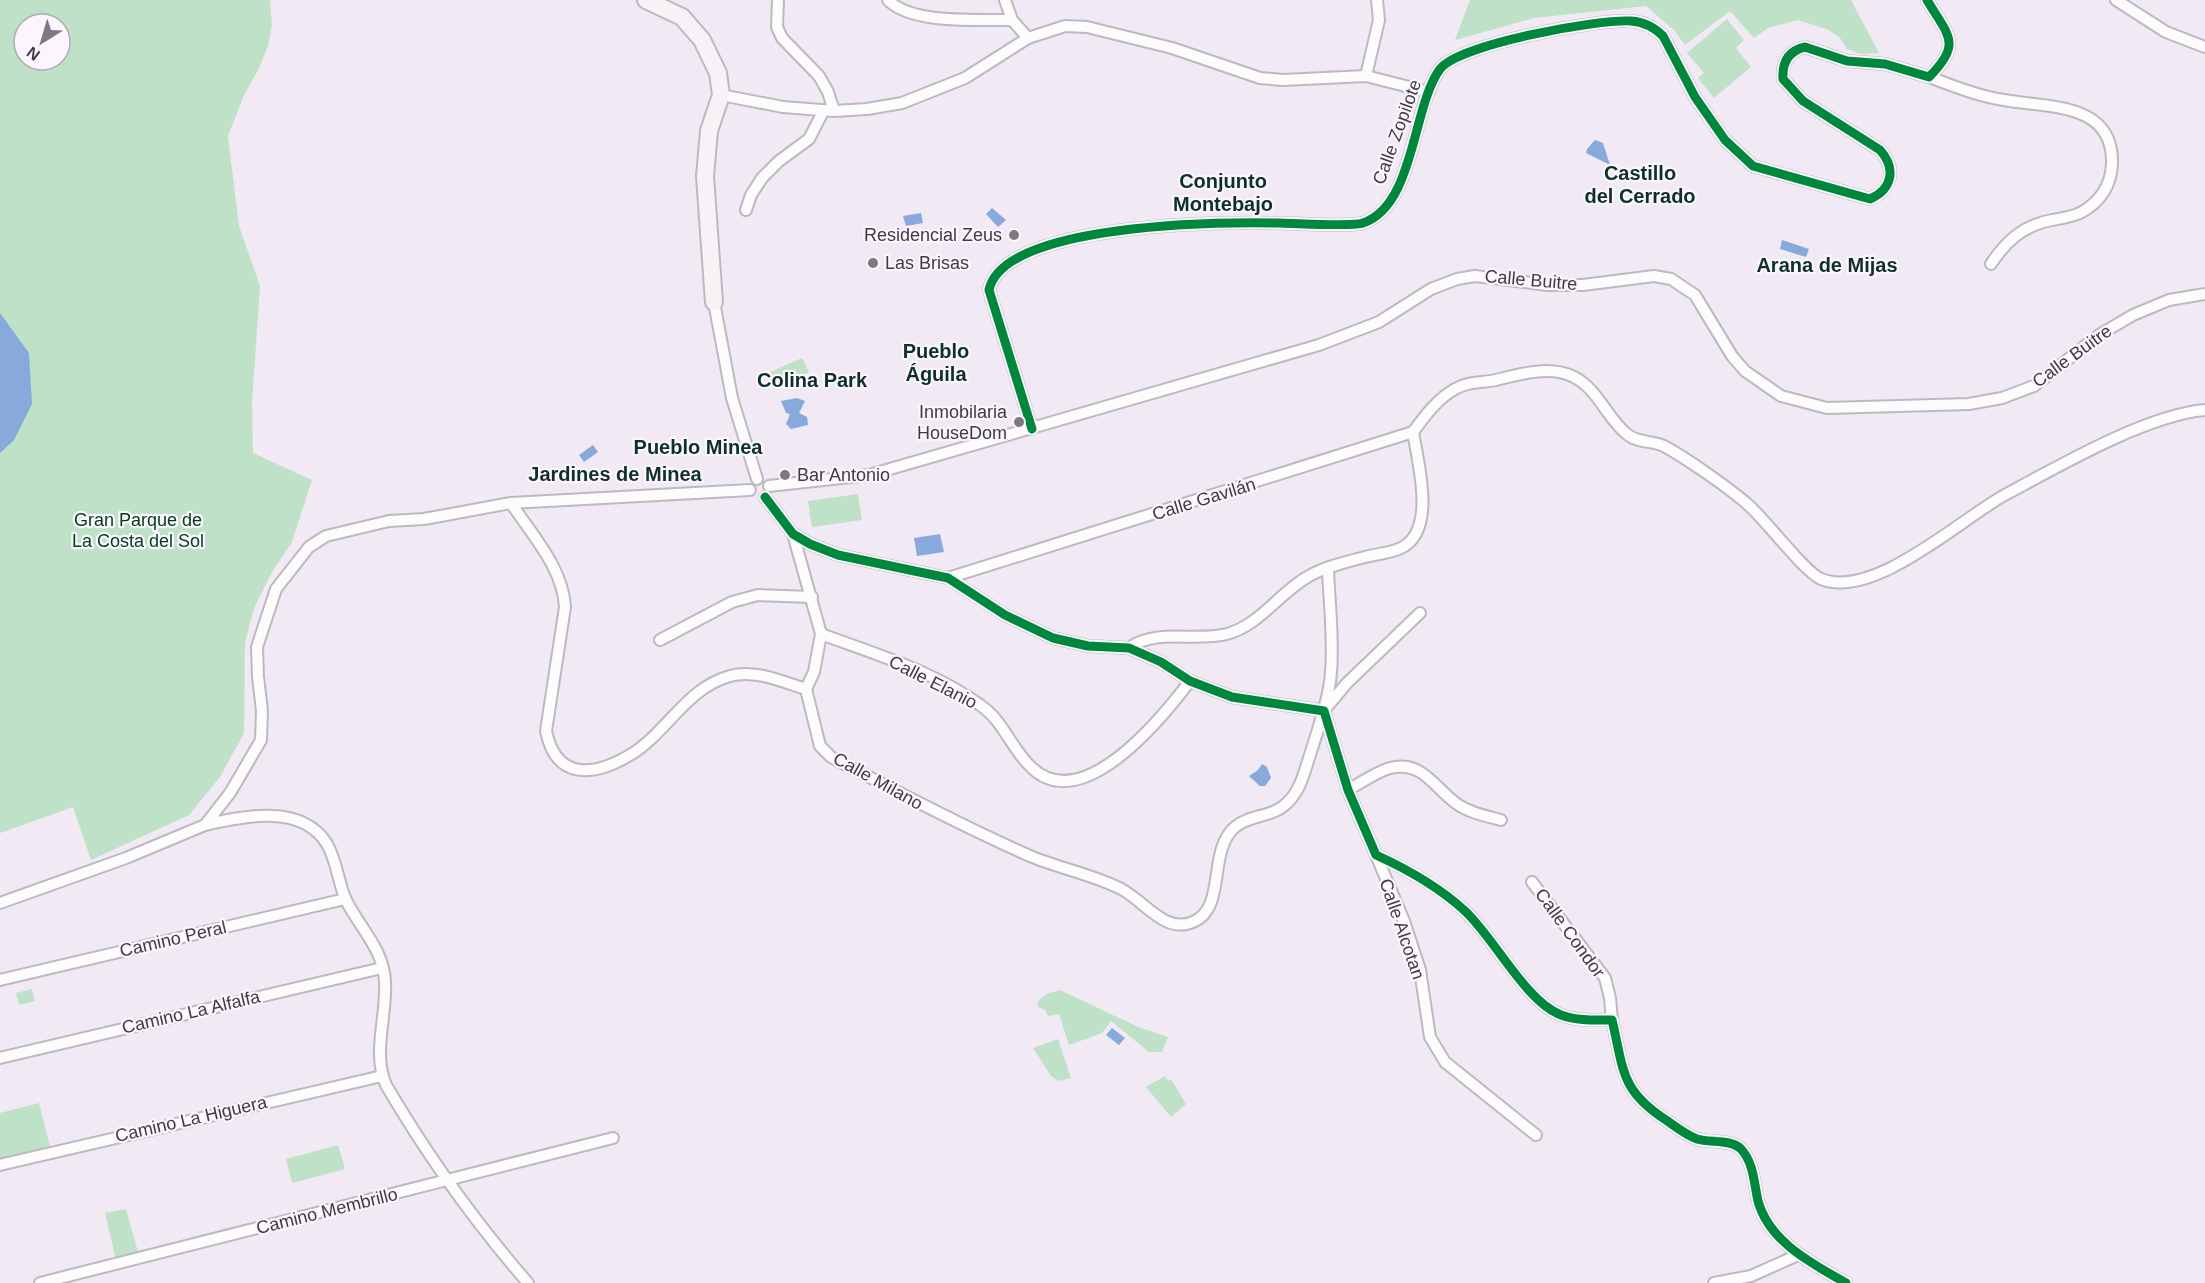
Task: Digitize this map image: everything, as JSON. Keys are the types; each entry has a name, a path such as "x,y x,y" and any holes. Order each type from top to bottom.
{"street":[{"path":"646,0 682,17 702,40 718,73 721,95 709,131 705,176 714,302 732,398 757,479"},
{"path":"746,210 751,195 762,178 809,139 829,110 828,92 819,76 782,38 777,27 778,0"},
{"path":"888,0 895,7 911,13 941,18 1012,20"},
{"path":"1005,0 1012,20 1028,38"},
{"path":"1366,76 1379,20 1377,0"},
{"path":"1927,0 1946,32 1950,48 1945,61 1929,77 2001,100 2080,112 2093,119 2103,130 2112,156 2112,174 2100,199 2077,215 2036,223 2017,234 2001,249 1991,264"},
{"path":"2116,0 2166,32 2205,48"},
{"name":"Calle Zopilote","path":"1032,429 989,290 991,279 998,272 1030,251 1065,238 1129,230 1274,223 1362,224 1382,212 1392,195 1407,165 1429,92 1441,68 1461,54 1562,29 1614,22 1639,22 1663,36 1695,97 1725,140 1753,166 1870,199 1889,184 1891,167 1886,158 1880,150 1825,117 1789,88 1783,79 1785,60 1791,53 1804,47 1847,61 1885,64 1929,77"},
{"path":"721,95 783,107 829,110 867,109 930,93 965,78 1028,38 1065,26 1087,27 1172,48 1260,78 1283,80 1366,76 1429,92"},
{"name":"Calle Buitre","path":"767,492 869,475 1352,334 1379,322 1431,290 1475,276 1566,285 1639,276 1671,279 1695,296 1732,356 1745,371 1781,396 1827,408 1969,404 2002,399 2046,379 2099,335 2133,315 2169,300 2205,294"},
{"path":"1129,648 1140,640 1151,637 1203,637 1228,633 1261,615 1309,576 1328,568 1401,548 1412,539 1423,513 1413,432 1444,396 1467,384 1495,380 1519,373 1553,372 1575,377 1597,398 1629,437 1663,446 1729,490 1747,503 1819,578 1840,583 1871,575 1917,555 2001,498 2122,436 2166,417 2205,410"},
{"name":"Calle Gavilán","path":"948,578 1413,432"},
{"path":"511,503 559,577 564,591 565,607 546,731 550,749 558,761 568,768 584,770 600,768 631,755 693,696 731,675 748,674 806,689 814,672 821,634 812,597 794,534 767,492 763,480 757,479 752,483 750,490"},
{"path":"750,490 756,497 767,492"},
{"path":"205,825 230,793 261,740 262,711 257,646 276,589 309,547 326,536 389,521 424,519 511,503 750,490"},
{"path":"794,534 838,555 948,578 1005,615 1053,638 1088,646 1129,648 1161,662 1190,681 1232,697 1324,711"},
{"path":"1324,711 1332,670 1328,568"},
{"path":"660,640 702,615 732,602 758,595 812,597"},
{"path":"1324,711 1347,683 1420,613"},
{"name":"Calle Elanio","path":"821,634 891,660 951,687 974,701 1002,724 1019,754 1033,770 1050,780 1065,782 1081,779 1101,769 1136,743 1158,723 1190,681"},
{"name":"Calle Milano","path":"806,689 820,746 831,757 972,831 1060,868 1120,888 1168,923 1182,925 1194,922 1204,914 1215,892 1219,853 1229,832 1238,825 1274,814 1290,801 1299,789 1324,711"},
{"name":"Calle Alcotan","path":"1324,711 1348,790 1404,921 1420,970 1430,1038 1445,1062 1536,1135"},
{"path":"1348,790 1389,768 1418,770 1433,779 1456,803 1472,812 1501,820"},
{"path":"0,903 126,858 205,825 258,815 289,818 301,824 326,842 345,899 377,950 385,993 380,1055 382,1076 491,1241 528,1283"},
{"path":"1376,855 1418,874 1465,911 1487,933 1541,1004 1561,1015 1581,1020 1612,1020"},
{"name":"Calle Condor","path":"1532,882 1605,978 1612,1020 1628,1084 1635,1097 1683,1132 1698,1139 1728,1143 1740,1148 1749,1163 1759,1204 1773,1229 1798,1255"},
{"name":"Camino Peral","path":"0,980 345,899"},
{"name":"Camino La Alfalfa","path":"0,1058 382,968"},
{"name":"Camino La Higuera","path":"0,1165 382,1076"},
{"name":"Camino Membrillo","path":"40,1283 613,1138"},
{"path":"1713,1283 1751,1276 1798,1255 1846,1283"}],"green space":[{"name":"Gran Parque de La Costa del Sol","path":"0,0 270,0 272,25 268,46 244,95 228,136 239,226 260,286 252,403 253,453 312,480 292,542 272,572 254,608 245,643 244,733 220,777 189,815 91,860 73,807 0,833"},
{"path":"1470,0 1851,0 1879,53 1861,54 1847,49 1840,38 1829,30 1798,20 1768,28 1754,38 1730,11 1685,45 1674,30 1646,6 1534,18 1455,40"},
{"path":"1727,19 1744,40 1736,48 1751,67 1714,98 1698,78 1704,73 1687,53"},
{"path":"802,358 809,372 775,388 768,373"},
{"path":"858,494 862,520 812,527 808,501"},
{"path":"32,989 35,1001 19,1005 16,993"},
{"path":"1060,990 1138,1027 1168,1037 1162,1052 1149,1052 1111,1021 1102,1033 1069,1045 1059,1014 1048,1016 1045,1010 1037,1006 1043,997"},
{"path":"1058,1039 1071,1078 1058,1081 1051,1076 1033,1048"},
{"path":"1165,1076 1168,1081 1171,1079 1186,1104 1171,1117 1146,1087"},
{"path":"39,1103 50,1147 0,1160 0,1113"},
{"path":"338,1145 345,1169 292,1183 286,1159"},
{"path":"126,1209 138,1252 116,1259 105,1213"}],"water":[{"path":"1595,140 1603,143 1610,165 1586,153"},
{"path":"992,208 1006,220 998,227 986,214"},
{"path":"921,213 923,223 906,226 903,216"},
{"path":"1782,240 1809,249 1806,257 1780,249"},
{"path":"0,313 29,353 32,404 14,440 0,453"},
{"path":"797,398 805,401 799,413 807,417 808,425 791,429 786,424 790,414 786,413 781,401"},
{"path":"593,445 598,452 584,462 579,455"},
{"path":"940,534 944,552 917,556 914,538"},
{"path":"1262,764 1267,767 1271,778 1265,786 1260,786 1249,776"},
{"path":"1112,1028 1125,1038 1119,1045 1106,1035"}],"cycle path":[{"path":"1032,429 989,290 1003,268 1032,251 1071,239 1165,226 1363,223 1380,213 1393,197 1403,176 1423,107 1440,69 1452,60 1500,42 1614,21 1640,22 1663,36 1695,97 1725,140 1753,166 1870,199 1884,190 1890,178 1885,157 1880,150 1803,101 1783,79 1785,63 1794,51 1805,47 1847,61 1885,64 1929,77 1946,56 1949,39 1927,0"},
{"path":"765,497 793,534 810,544 838,555 948,578 1005,615 1053,638 1088,646 1129,648 1161,662 1190,681 1232,697 1324,711 1348,790 1376,855 1423,880 1445,894 1465,911 1488,937 1523,984 1548,1008 1573,1018 1612,1020 1626,1078 1640,1099 1681,1131 1693,1137 1732,1144 1741,1149 1751,1167 1758,1201 1772,1228 1782,1240 1807,1260 1846,1283"}],"place":[{"name":"Residencial Zeus","path":"1014,235"},
{"name":"Las Brisas","path":"873,263"},
{"name":"Inmobilaria HouseDom","path":"1019,422"},
{"name":"Bar Antonio","path":"785,475"}],"district":[{"name":"Castillo del Cerrado","path":"1640,184"},
{"name":"Conjunto Montebajo","path":"1223,192"},
{"name":"Arana de Mijas","path":"1827,265"},
{"name":"Pueblo Águila","path":"936,362"},
{"name":"Colina Park","path":"812,380"},
{"name":"Pueblo Minea","path":"698,447"},
{"name":"Jardines de Minea","path":"615,474"}]}
